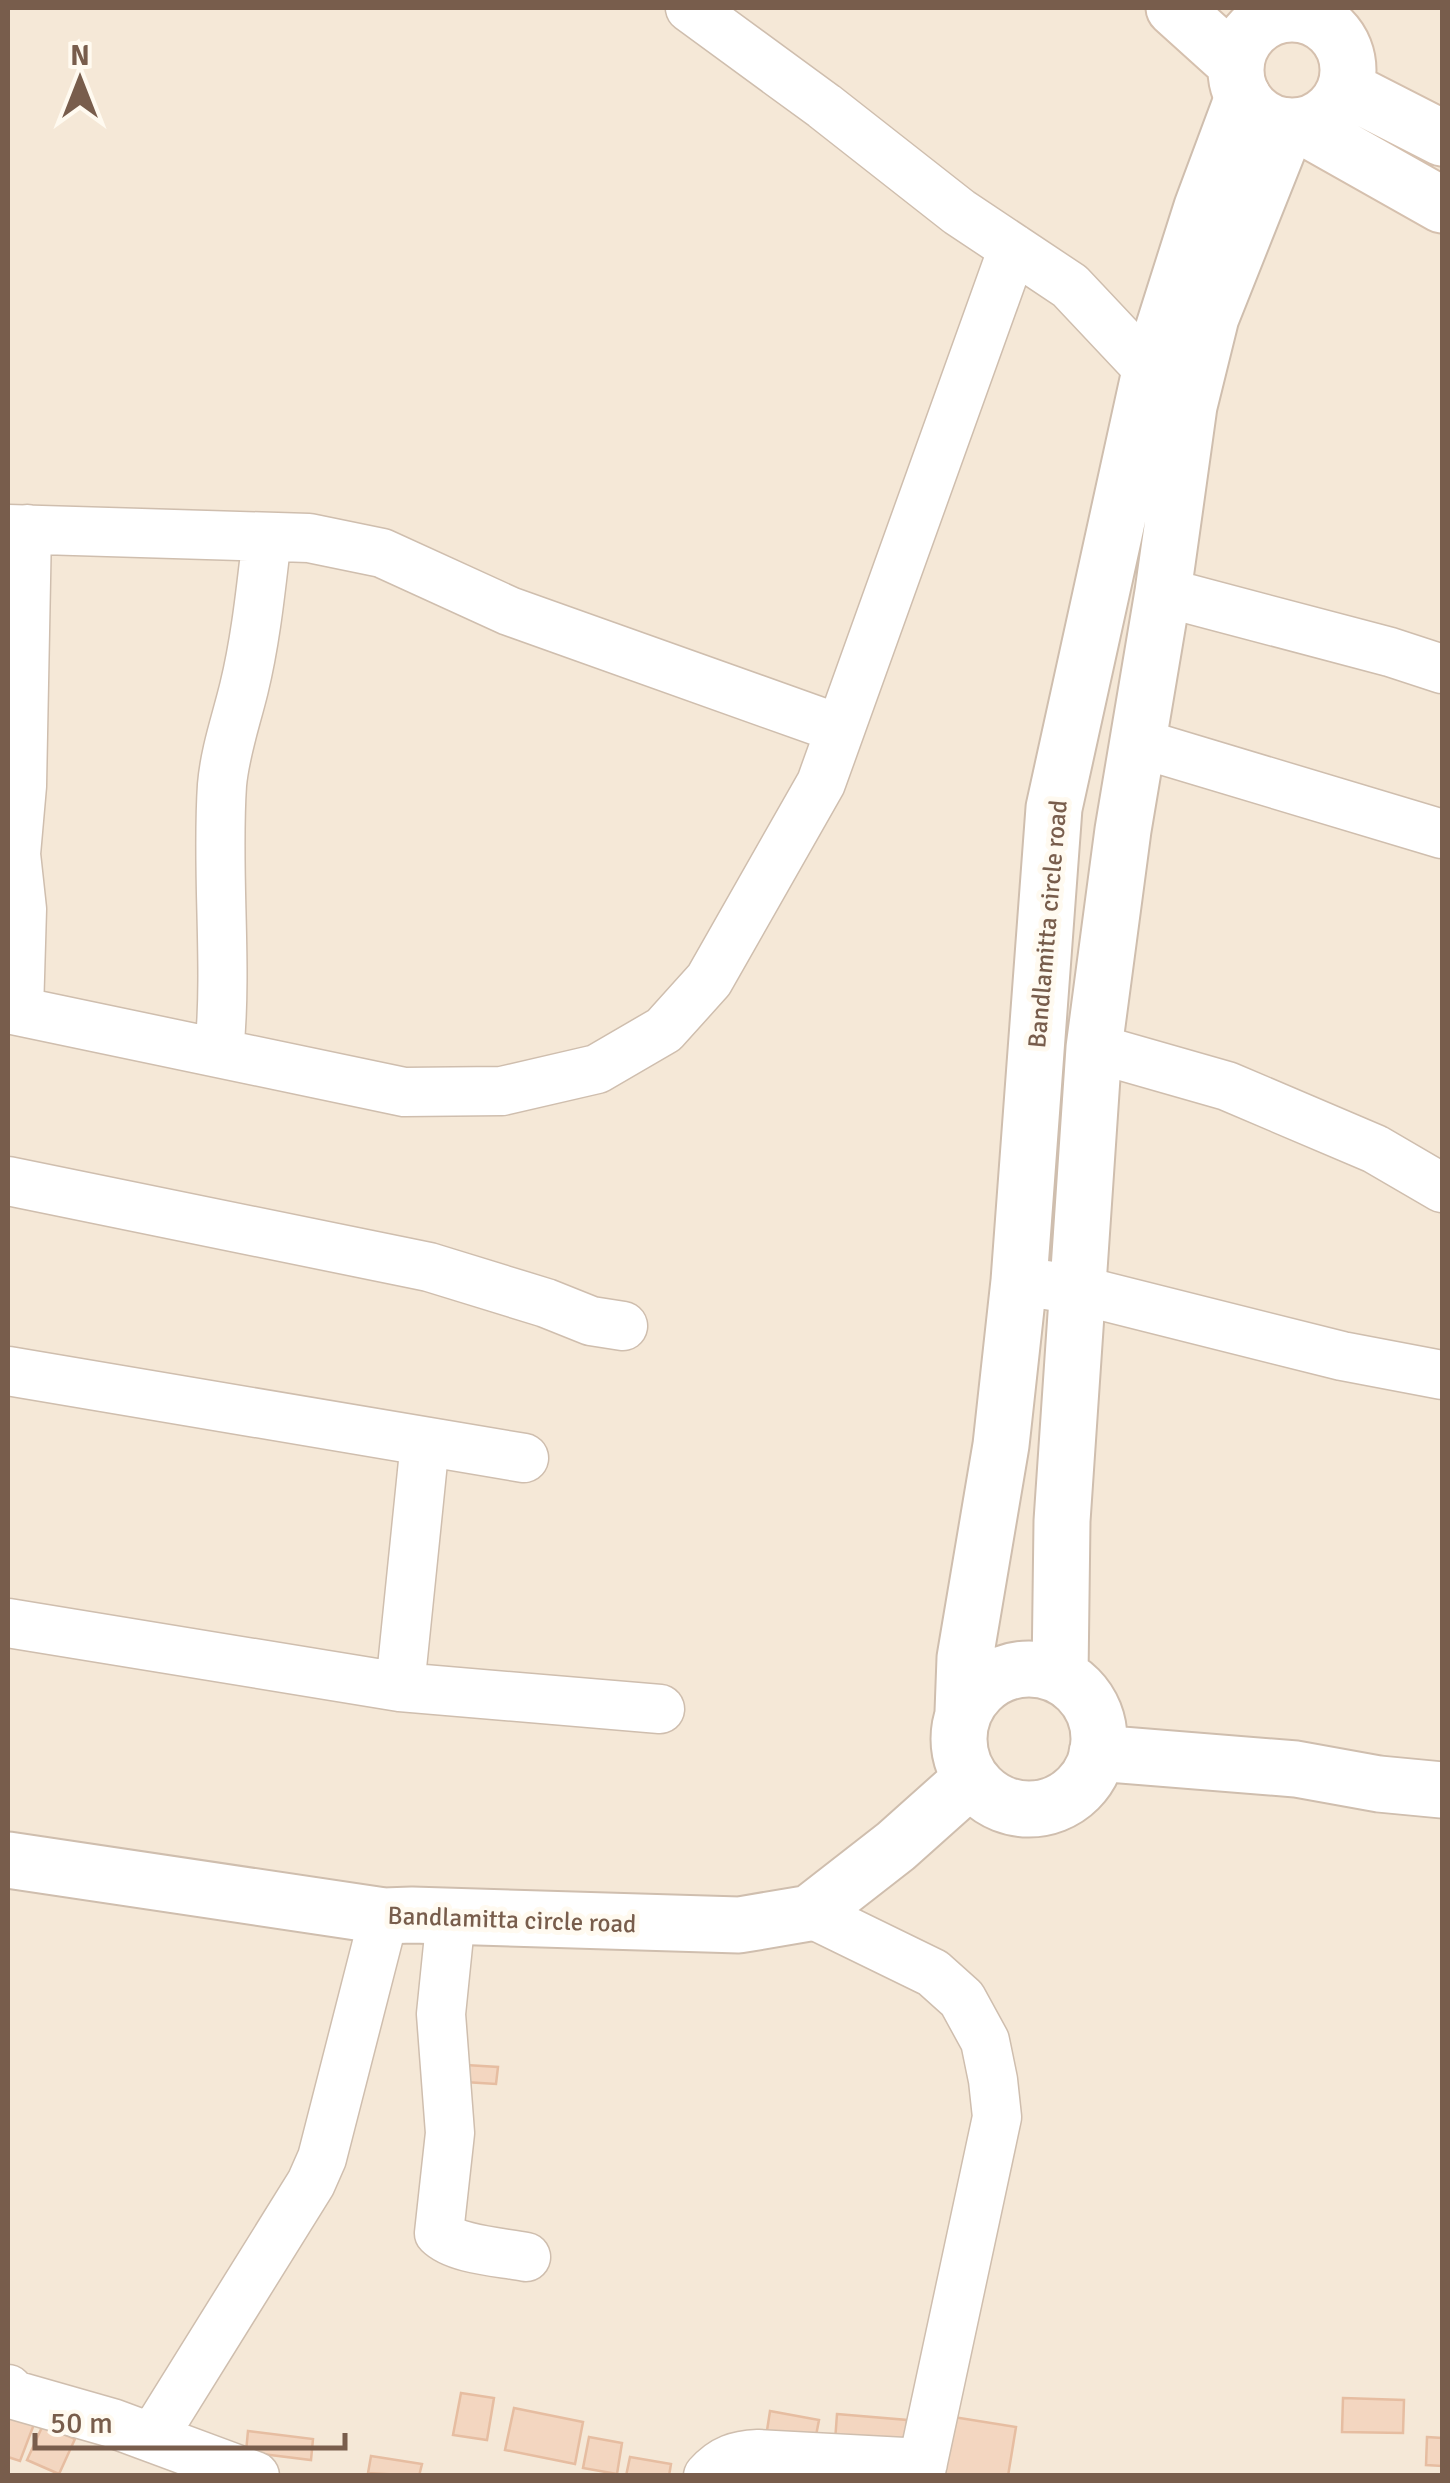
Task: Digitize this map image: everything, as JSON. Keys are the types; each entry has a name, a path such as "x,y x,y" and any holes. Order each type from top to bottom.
{"street":[{"path":"690,8 959,212 1070,286 1172,379 1189,406 1123,830 1094,1048 1062,1522 1060,1676"},
{"path":"1174,8 1267,103 1435,182"},
{"path":"1172,379 1211,318 1267,103 1244,40 1260,22 1280,11 1312,16 1337,33 1349,60 1346,89 1330,113 1267,103"},
{"path":"1346,89 1442,138"},
{"path":"840,729 509,611 382,554 309,538 17,529 22,786 16,854 22,909 13,1010 404,1092 502,1091 597,1069 664,1030 709,980 821,782 1013,248"},
{"name":"Bandlamitta circle road","path":"8,1860 384,1916 739,1925 810,1914 896,1846 971,1779 960,1758 958,1735 966,1658 1000,1446 1018,1281 1054,808 1172,379"},
{"path":"218,1053 224,1004 222,783 254,636 267,537"},
{"path":"1163,592 1390,652 1442,670"},
{"path":"1139,743 1442,834"},
{"path":"1094,1048 1227,1086 1375,1148 1442,1188"},
{"path":"8,1180 429,1267 546,1302 591,1321 622,1326"},
{"path":"1018,1281 1079,1290 1342,1356 1442,1376"},
{"path":"8,1371 524,1458"},
{"path":"400,1687 425,1442"},
{"path":"8,1623 400,1687 660,1709"},
{"path":"963,1712 976,1692 993,1678 1015,1670 1038,1669 1060,1676 1079,1690 1092,1708 1099,1730 1098,1753 1091,1772 1078,1789 1042,1808 1002,1804 971,1779"},
{"path":"1098,1753 1296,1769 1379,1784 1442,1790"},
{"path":"708,2476 738,2455 758,2454 921,2469 997,2117 985,2041 962,1999 933,1973 810,1914"},
{"path":"153,2438 322,2158 384,1916"},
{"path":"452,1916 441,2014 450,2133 440,2233 459,2246 526,2257"},
{"path":"8,2390 38,2403 112,2423 244,2474"}],"shaded area":[{"path":"8,8 1442,8 1442,2475 8,2475"}],"building":[{"path":"466,2065 498,2067 496,2084 465,2082"},
{"path":"461,2393 494,2398 487,2440 453,2435"},
{"path":"1343,2398 1404,2400 1403,2433 1342,2432"},
{"path":"8,2408 36,2419 20,2461 8,2457"},
{"path":"514,2408 583,2422 575,2464 505,2450"},
{"path":"770,2411 819,2420 814,2446 766,2437"},
{"path":"837,2414 907,2420 904,2461 834,2455"},
{"path":"941,2415 1016,2427 1008,2476 930,2476"},
{"path":"43,2425 75,2439 59,2474 27,2460"},
{"path":"248,2431 313,2439 311,2460 246,2452"},
{"path":"589,2437 622,2443 617,2474 583,2468"},
{"path":"1427,2437 1442,2438 1442,2466 1426,2465"},
{"path":"371,2456 422,2464 419,2476 368,2473"},
{"path":"630,2457 671,2464 669,2476 626,2476"}]}
